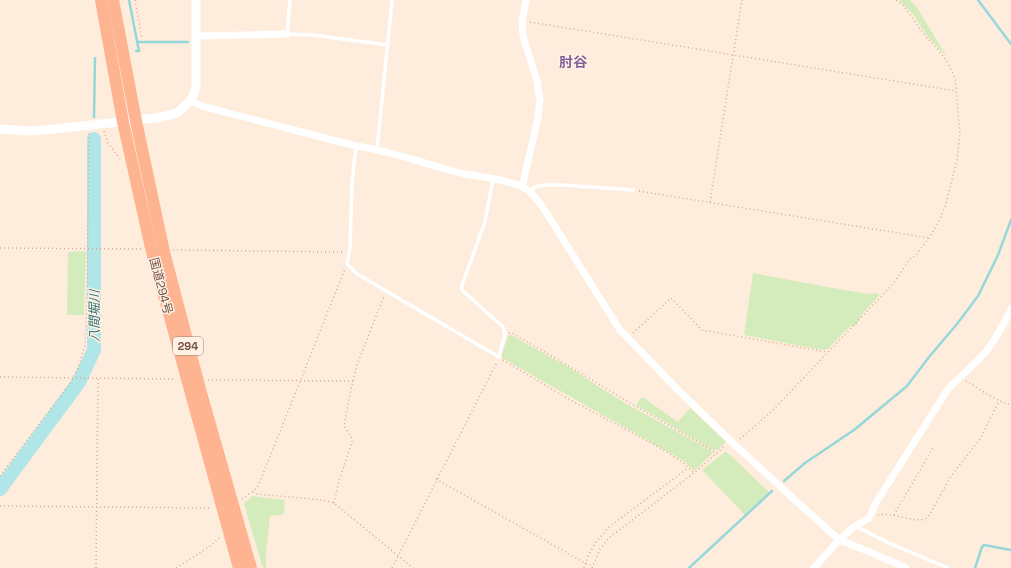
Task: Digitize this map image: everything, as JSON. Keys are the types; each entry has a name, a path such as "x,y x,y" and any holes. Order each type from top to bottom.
{"highway":[{"name":"国道294号","path":"101,0 123,122 151,248 227,505 250,568"},
{"name":"国道294号","path":"113,0 136,121 164,252 201,393 227,505 239,568"}],"street":[{"path":"0,129 28,131 89,126 136,121 177,113 190,101 196,86 196,0"},
{"path":"522,186 538,118 540,100 537,81 522,36 522,20 526,0"},
{"path":"196,36 287,34"},
{"path":"190,101 205,107 356,146 377,149 459,172 522,186 529,191 542,206 620,330 677,389 733,443 839,540 906,568"},
{"path":"814,568 839,540 856,526 869,518 891,478 940,402 959,376 981,357 991,345 1011,309"}],"lane":[{"path":"290,0 287,34 313,35 388,46"},
{"path":"377,149 392,0"},
{"path":"356,146 352,182 350,252 347,264 357,274 499,357 505,333 503,327 462,290 462,285 485,222 493,179"},
{"path":"529,191 534,187 562,184 634,190"},
{"path":"856,526 890,543 948,568"}],"path":[{"path":"135,0 142,39"},
{"path":"710,202 732,55 742,0"},
{"path":"436,479 585,564 593,567 600,549 610,538 771,412 893,284 910,259 916,255 929,238 945,207 960,146 960,124 954,78 948,64 933,43 927,38 903,5 896,0"},
{"path":"522,20 956,91"},
{"path":"103,124 108,142 122,161"},
{"path":"0,476 74,378 85,345 88,249 89,126"},
{"path":"634,190 929,238"},
{"path":"0,248 151,248"},
{"path":"164,252 173,250 350,252"},
{"path":"0,506 212,508 227,505 245,498 257,488 261,479 347,264"},
{"path":"334,503 339,481 352,442 352,438 346,429 344,422 353,381 357,366 386,290"},
{"path":"628,338 671,298 702,330 827,352"},
{"path":"505,333 512,333 717,453"},
{"path":"392,568 499,357 567,398 662,449 682,462 694,473"},
{"path":"959,376 999,401 1011,404"},
{"path":"0,377 178,379"},
{"path":"96,568 98,378"},
{"path":"208,380 353,381"},
{"path":"869,518 881,514 918,520 925,519 930,514 951,476 980,439 999,401"},
{"path":"894,515 934,446"},
{"path":"584,568 596,542 609,527 688,468"},
{"path":"252,492 257,494 322,500 334,503 413,568"},
{"path":"176,568 209,547 221,537"}],"green space":[{"path":"899,0 910,0 916,6 947,57 928,37 913,14"},
{"path":"86,251 84,315 67,315 68,252"},
{"path":"753,273 833,288 870,294 876,293 879,295 863,313 856,325 849,327 828,349 823,350 744,335"},
{"path":"509,335 570,368 623,402 712,451 713,453 695,470 693,470 682,460 504,359 501,356"},
{"path":"641,398 644,398 678,422 690,408 726,442 718,450 711,449 636,405"},
{"path":"725,452 728,453 770,493 745,515 702,470"},
{"path":"252,496 285,500 284,513 281,515 270,516 266,568 262,565 244,504"}],"waterway":[{"name":"八間堀川","path":"129,0 139,51 136,51"},
{"path":"978,0 1011,44"},
{"path":"137,42 188,42"},
{"name":"八間堀川","path":"94,117 95,58"},
{"name":"八間堀川","path":"0,489 79,382 94,350 94,139"},
{"path":"784,481 805,463 854,430 907,386 978,296 998,255 1011,220"},
{"path":"689,568 772,491"},
{"path":"975,568 984,545 1011,550"}],"district":[{"name":"肘谷","path":"573,62"}]}
